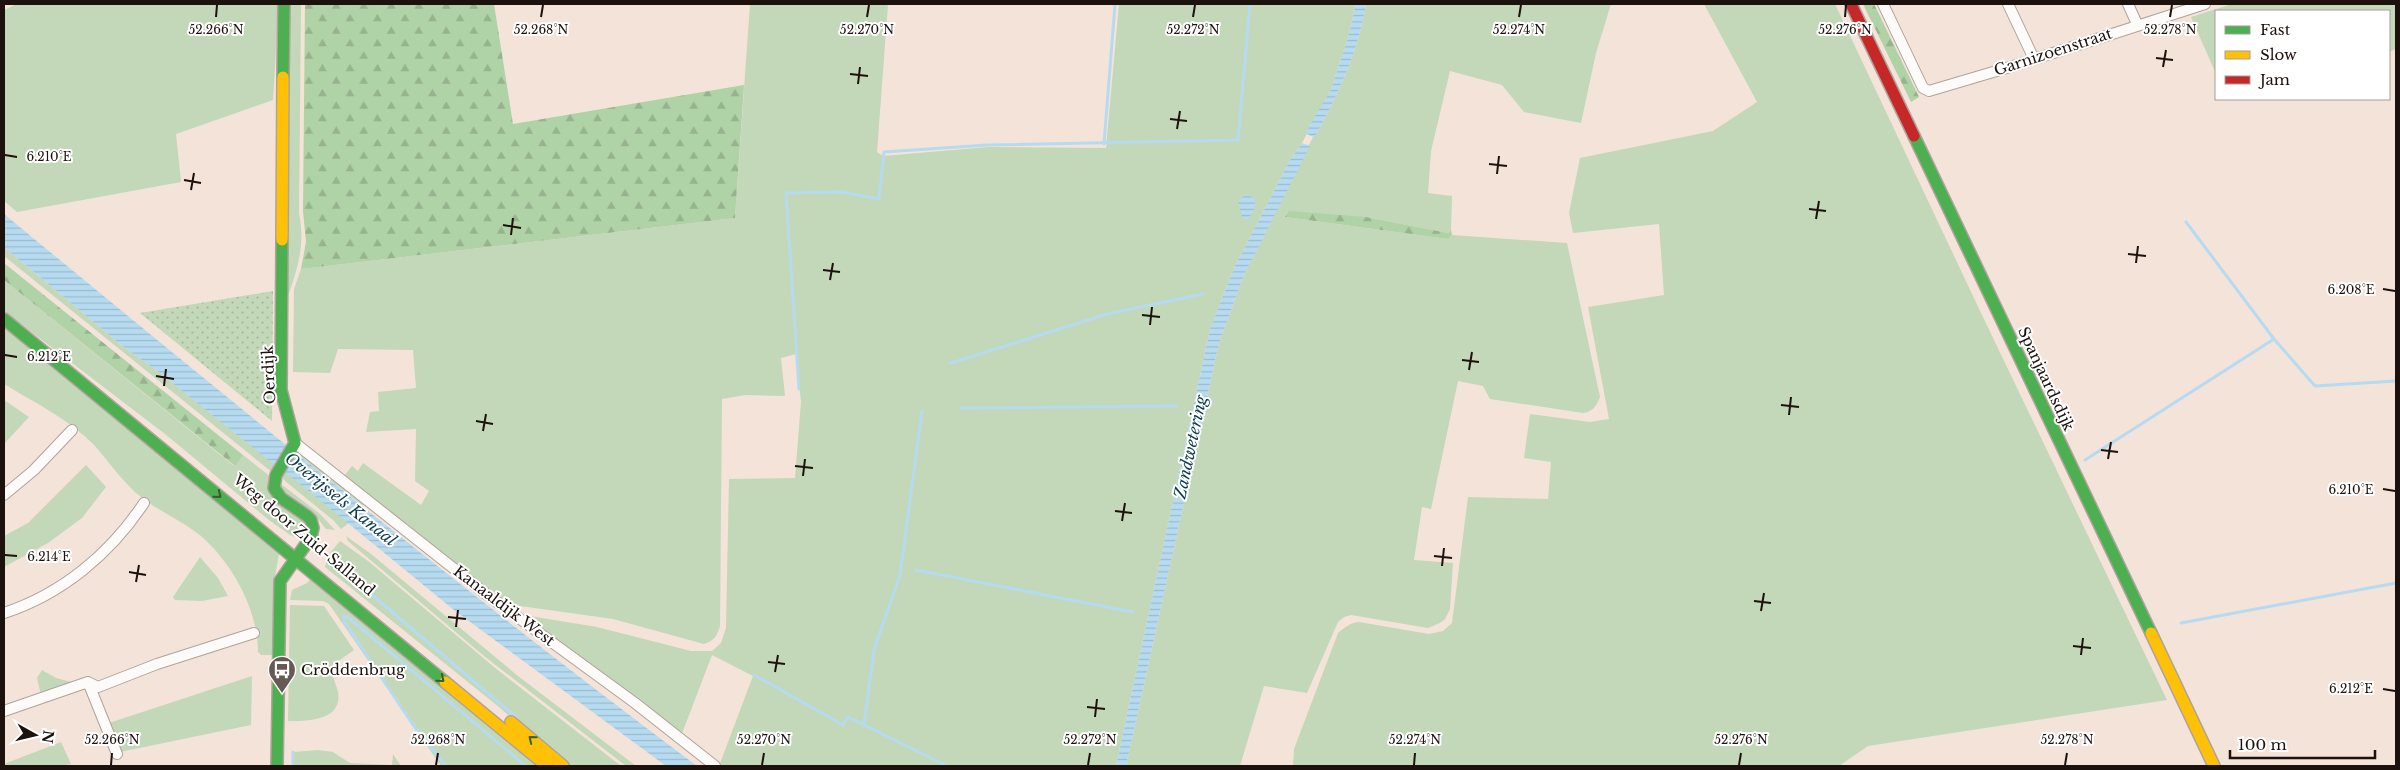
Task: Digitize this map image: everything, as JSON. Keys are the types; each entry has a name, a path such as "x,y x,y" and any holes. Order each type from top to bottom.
{"street":[{"name":"Oerdijk","path":"284,4 281,390 294,447"},
{"name":"Spanjaardsdijk","path":"1851,4 2214,766"},
{"name":"Garnizoenstraat","path":"1883,4 1923,88 1929,90 2034,59 2205,4"},
{"path":"2008,4 2034,59"},
{"path":"2128,4 2138,24"},
{"name":"Weg door Zuid-Salland","path":"4,319 563,766"},
{"path":"4,495 34,470 72,430"},
{"path":"277,766 279,586 283,574 313,534 313,524 308,516 274,490 275,477 294,447"},
{"name":"Kanaaldijk West","path":"294,447 486,594 635,703 715,766"},
{"path":"4,613 34,600 87,568 118,537 144,503"},
{"name":"Weg door Zuid-Salland","path":"298,556 547,766"},
{"path":"4,711 88,682 98,687 156,664 254,633"},
{"path":"88,682 117,754"}],"green space":[{"path":"17,4 279,4 273,100 176,134 181,182 17,212 4,201 4,10"},
{"path":"288,4 301,4 299,213 301,244 296,273 289,293 285,293"},
{"path":"305,4 494,4 513,124 744,85 735,218 301,269 306,242 303,211"},
{"path":"750,4 888,4 877,152 883,156 988,147 1106,148 1119,4 1356,4 1348,38 1331,89 1302,143 1290,160 1234,268 1210,329 1116,766 719,766 753,676 712,655 681,736 527,620 530,616 597,627 691,651 712,651 721,643 726,628 729,479 795,478 801,402 796,354 781,358 785,396 745,395 722,399 720,626 715,638 704,644 613,619 507,604 344,476 352,466 358,471 363,463 421,505 429,491 415,481 416,429 366,432 370,412 379,411 378,392 416,388 413,350 338,349 330,373 293,372 294,289 301,269 735,218"},
{"path":"1366,4 1611,4 1596,53 1581,123 1524,112 1502,85 1450,71 1431,151 1428,193 1452,196 1451,230 1448,233 1366,217 1285,217 1448,239 1452,235 1567,243 1600,397 1594,408 1583,413 1490,399 1483,386 1458,381 1431,509 1422,507 1414,560 1453,563 1450,609 1445,619 1428,628 1351,615 1344,617 1338,622 1307,693 1264,686 1240,766 1126,766 1219,343 1244,275 1313,137 1316,135 1340,88 1353,55"},
{"path":"1704,4 1835,4 2167,700 1868,746 1839,766 1293,766 1294,749 1338,633 1353,623 1359,622 1429,634 1443,631 1452,623 1468,497 1548,499 1551,462 1524,458 1530,414 1590,422 1609,419 1588,307 1664,295 1659,224 1573,233 1569,213 1580,158 1713,131 1757,102"},
{"path":"1863,4 1874,4 1919,97 1911,102"},
{"path":"2232,4 2396,4 2396,49 2390,52 2390,10 2215,10 2215,72 2191,17"},
{"path":"1289,211 1366,217 1448,233 1451,230 1452,235 1448,239 1285,217"},
{"path":"4,247 121,345 160,373 276,465 273,473 4,256"},
{"path":"4,263 243,455 235,466 4,280"},
{"path":"4,280 234,466 243,455 271,477 307,526 303,536 298,538 290,535 269,520 165,434 4,311"},
{"path":"273,291 272,421 140,313"},
{"path":"4,325 279,554 275,576 275,655 261,655 258,652 254,620 242,589 213,547 193,530 135,492 85,436 51,412 4,384"},
{"path":"4,400 29,417 4,444"},
{"path":"299,451 364,503 363,506 297,454"},
{"path":"86,465 106,487 82,518 48,543 4,567 4,536 28,523"},
{"path":"285,471 349,523 341,529 333,520 285,481 282,477"},
{"path":"277,481 320,514 335,530 326,529 315,515 282,490"},
{"path":"346,536 371,554 518,676 636,766 626,766 484,656 348,541"},
{"path":"340,541 368,561 494,667 621,766 566,766 499,707 325,567 327,557"},
{"path":"200,557 218,578 228,596 202,601 175,600 173,597"},
{"path":"312,577 539,766 441,766 329,604 323,601 290,600 292,590 307,583"},
{"path":"290,605 324,606 354,650 333,665 333,676 338,692 338,702 335,709 322,717 305,721 288,721"},
{"path":"42,670 56,678 75,683 41,695 37,678"},
{"path":"252,676 251,725 120,752 109,723"},
{"path":"61,742 71,764 61,766 4,766 4,764"},
{"path":"318,750 333,752 350,763 392,765 393,754 401,766 293,766 293,752"}],"water":[{"path":"1356,4 1366,4 1353,55 1340,88 1316,135 1313,137 1307,134 1307,130 1331,89 1348,38"},
{"name":"Zandwetering","path":"1302,143 1310,146 1244,275 1219,343 1126,766 1116,766 1210,329 1234,268 1290,160"},
{"path":"1246,194 1255,199 1255,202 1252,214 1245,220 1242,217 1238,201"},
{"name":"Overijssels Kanaal","path":"4,214 261,425 434,563 697,766 666,766 454,610 299,483 160,373 121,345 4,247"}],"waterway":[{"path":"1104,144 1115,4"},
{"path":"799,389 786,193 842,192 879,199 884,152 987,145 1238,140 1250,4"},
{"path":"2186,222 2274,339 2315,386 2396,381"},
{"path":"951,363 1107,314 1203,294"},
{"path":"2085,460 2274,339"},
{"path":"961,408 1177,406"},
{"path":"864,725 874,650 900,575 922,411"},
{"path":"916,570 1133,612"},
{"path":"2181,623 2396,583"},
{"path":"365,589 516,717"},
{"path":"446,766 413,725 344,621 344,616 349,618 526,766"},
{"path":"754,675 843,725 848,717 947,766"},
{"path":"293,752 293,766"}],"traffic: fast":[{"path":"283,77 284,4"},
{"path":"1914,136 2151,633"},
{"path":"277,766 280,581 311,537 313,528 311,520 281,498 274,488 276,475 295,443 281,390 282,240"},
{"path":"4,319 445,682"}],"traffic: slow":[{"path":"282,240 283,77"},
{"path":"2151,633 2214,766"},
{"path":"445,682 547,766"},
{"path":"511,722 563,766"}],"traffic: jam":[{"path":"1851,4 1914,136"}],"place":[{"name":"Cröddenbrug","path":"282,694"}]}
